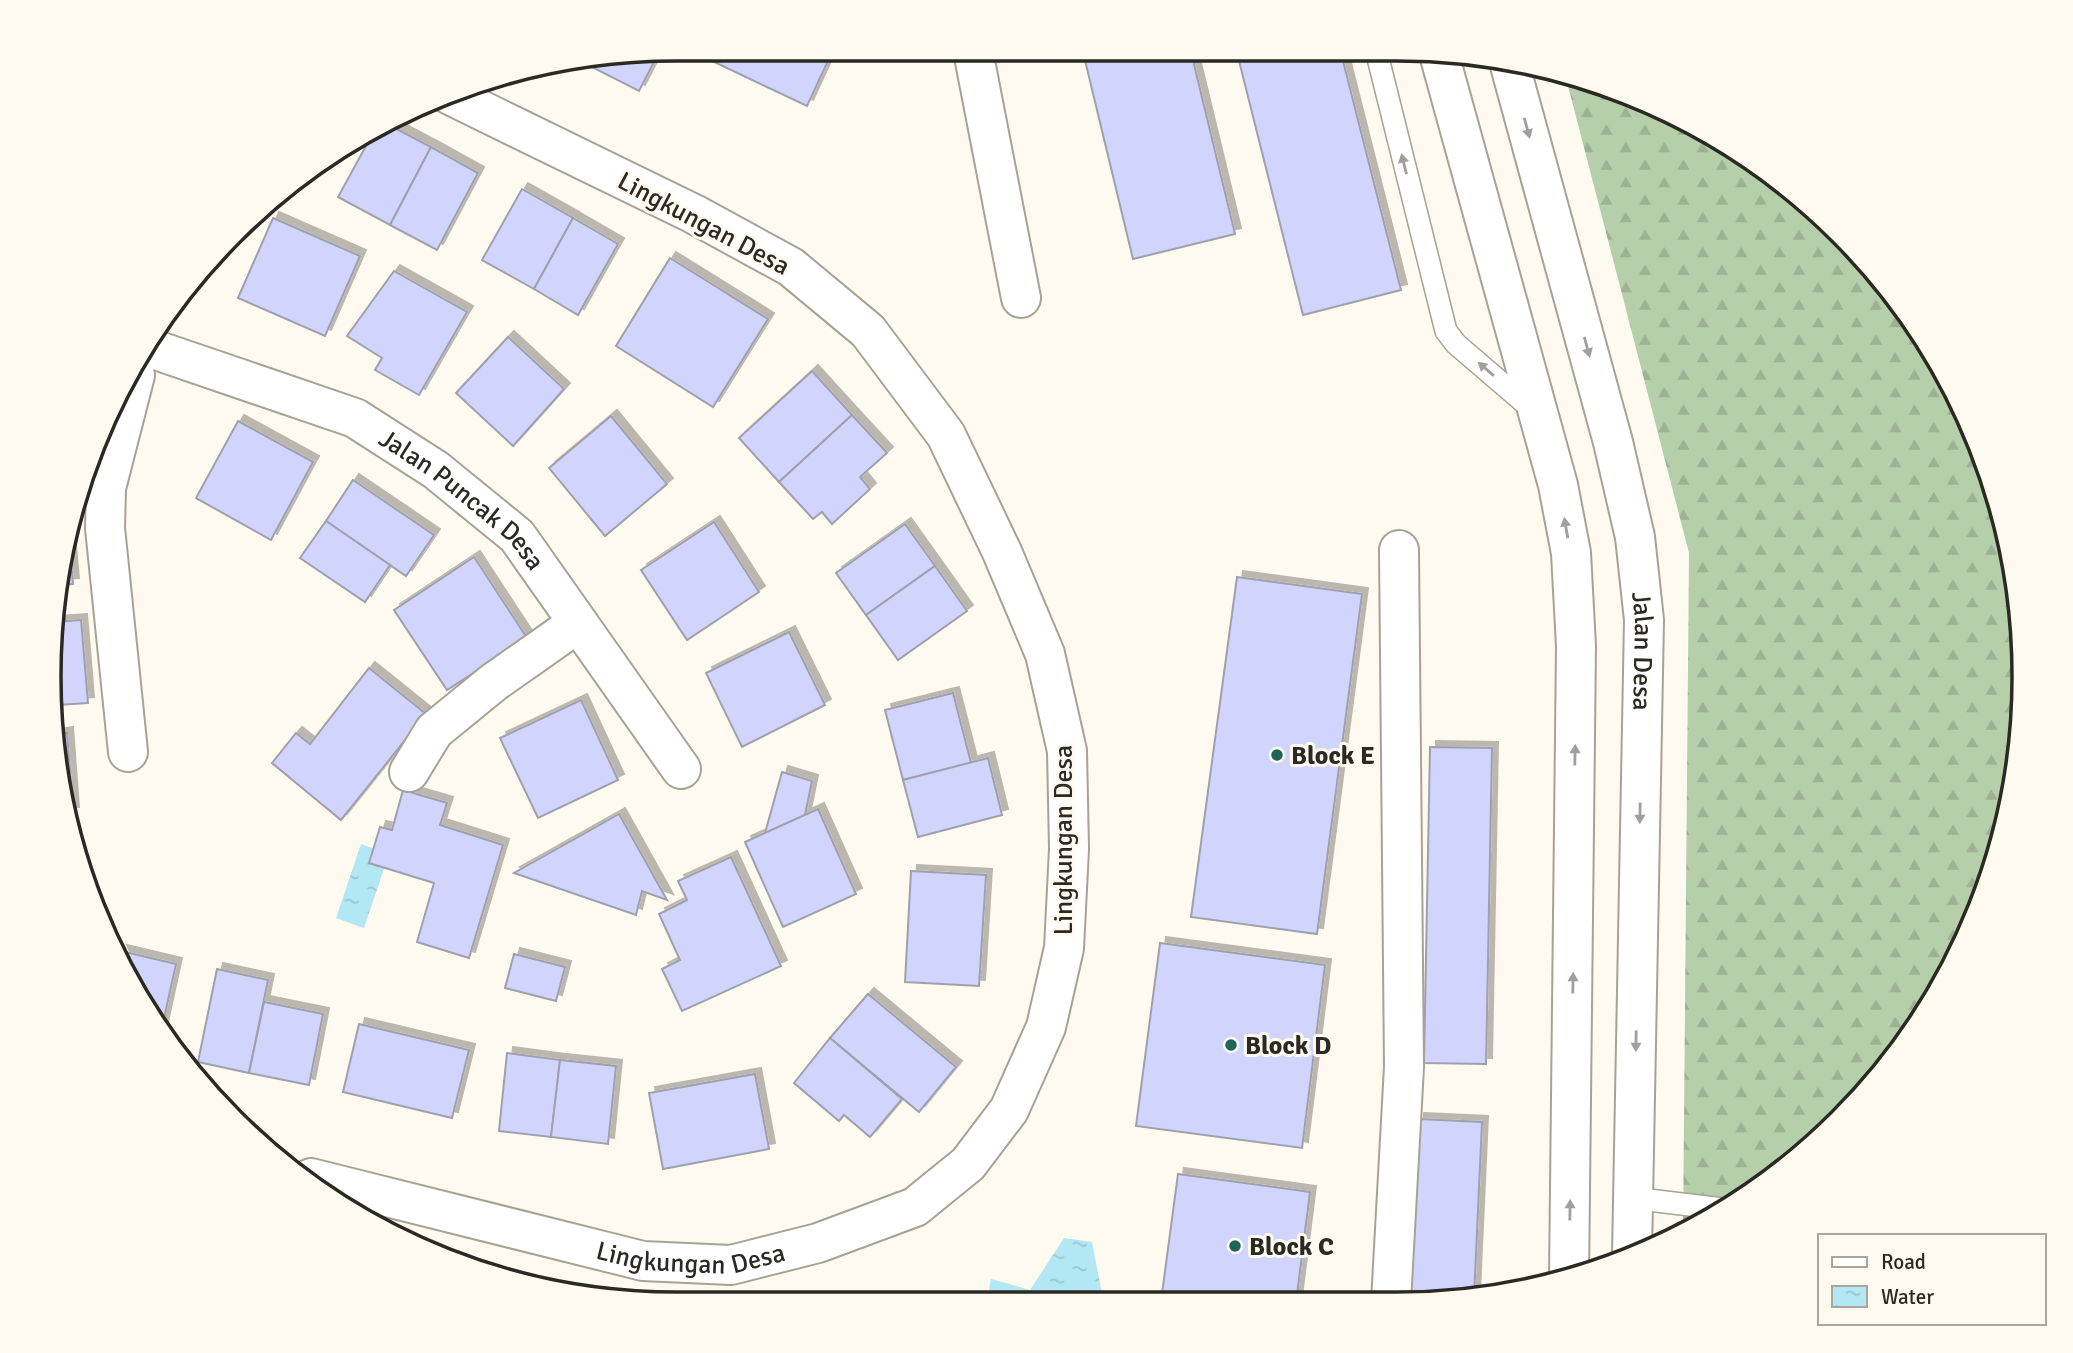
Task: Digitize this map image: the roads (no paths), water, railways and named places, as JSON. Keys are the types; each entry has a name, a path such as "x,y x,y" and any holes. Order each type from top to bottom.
{"street":[{"path":"975,61 1021,298"},
{"path":"1443,64 1558,485 1568,540 1576,646 1569,1267"},
{"name":"Jalan Desa","path":"1511,72 1614,442 1637,551 1644,620 1632,1245"},
{"name":"Lingkungan Desa","path":"326,1182 643,1261 731,1265 818,1243 915,1207 968,1164 1015,1098 1046,1027 1064,948 1069,849 1067,751 1045,654 1002,552 946,435 868,331 791,267 694,214 462,100"},
{"name":"Jalan Puncak Desa","path":"156,350 355,418 436,470 516,536 681,769"},
{"path":"128,752 105,528 106,488 130,395"},
{"path":"1392,1292 1404,1067 1399,550"},
{"path":"409,772 433,731 494,682 578,622"}],"lane":[{"path":"1379,61 1446,331 1456,344 1537,414"},
{"path":"1632,1198 1707,1207"}],"water":[{"path":"361,844 389,854 364,928 336,918"},
{"path":"1064,1238 1092,1242 1102,1292 989,1292 991,1279 1030,1290"}],"place":[{"name":"Block E","path":"1277,755"},
{"name":"Block D","path":"1231,1045"},
{"name":"Block C","path":"1235,1246"}]}
